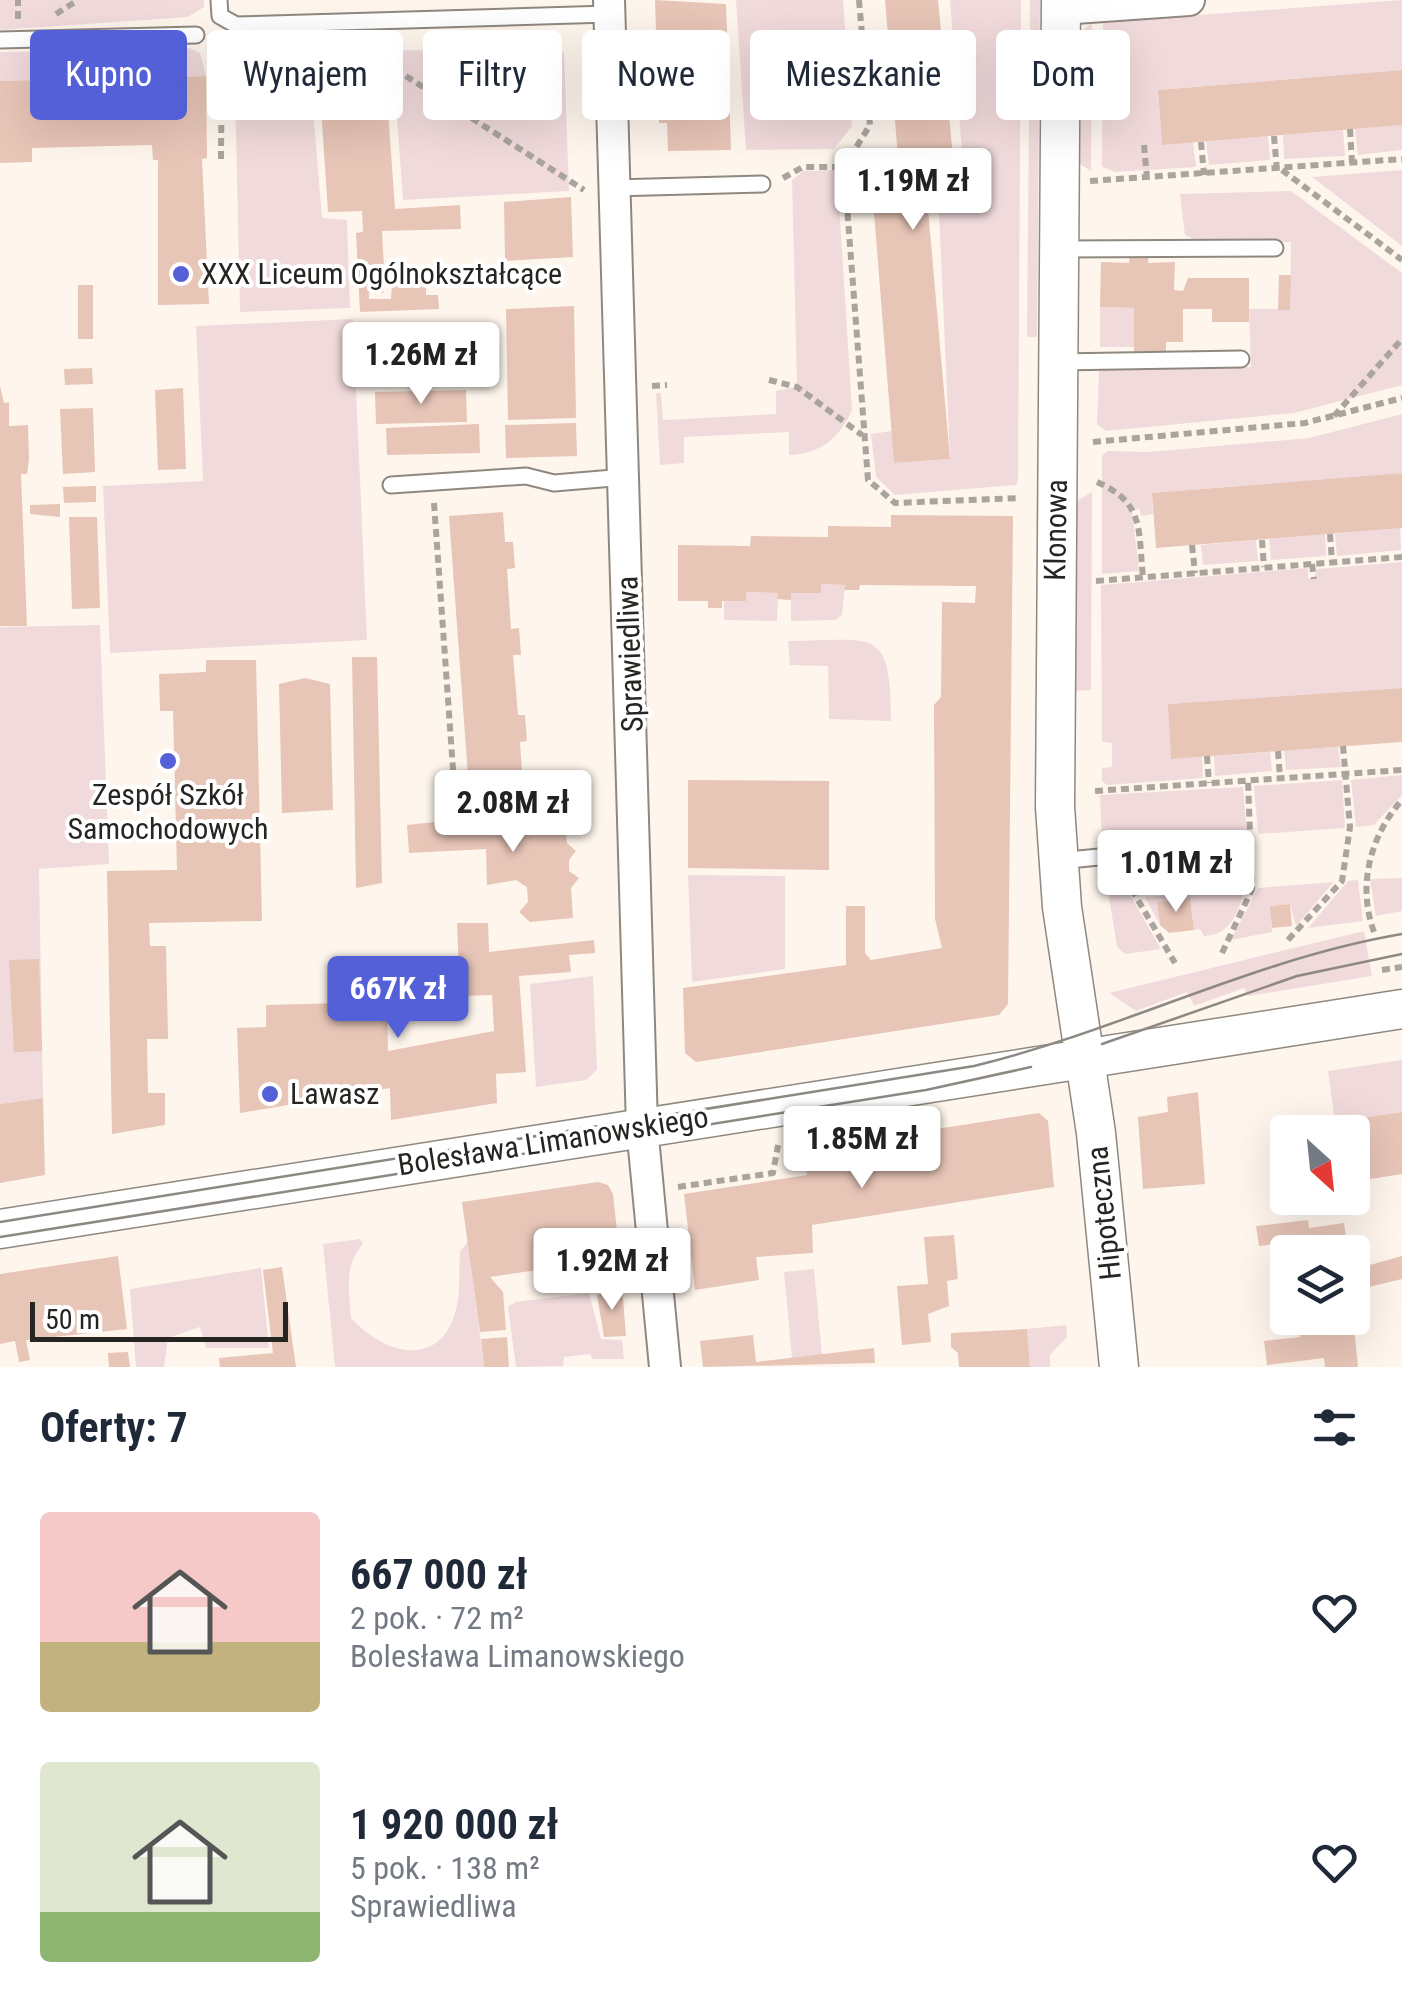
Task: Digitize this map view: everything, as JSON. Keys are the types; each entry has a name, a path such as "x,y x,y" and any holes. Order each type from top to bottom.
{"street":[{"path":"1061,5 1189,0"},
{"name":"Klonowa","path":"1061,5 1058,861 1085,1058"},
{"name":"Sprawiedliwa","path":"609,7 642,1127 664,1367"},
{"name":"Bolesława Limanowskiego","path":"0,1229 1085,1058 1387,980"},
{"name":"Hipoteczna","path":"1085,1058 1119,1367"}],"lane":[{"path":"219,0 220,16 226,22 609,7"},
{"path":"0,40 196,34"},
{"path":"612,191 762,184"},
{"path":"1058,249 1276,248"},
{"path":"1058,362 1241,359"},
{"path":"391,484 526,476 554,482 625,477"},
{"path":"1058,861 1130,854"}],"path":[{"path":"860,0 870,125 844,167 868,480 896,502 1019,498"},
{"path":"221,159 220,52 226,22"},
{"path":"403,74 586,191 612,191"},
{"path":"1350,129 1352,164"},
{"path":"1274,136 1279,170 1402,260"},
{"path":"1200,142 1204,175"},
{"path":"1144,145 1147,179"},
{"path":"1059,181 1147,179 1402,160"},
{"path":"762,184 804,167 844,167"},
{"path":"1334,416 1402,339"},
{"path":"769,380 797,387 863,436"},
{"path":"652,386 667,385"},
{"path":"1092,442 1305,423 1402,398"},
{"path":"432,482 455,797"},
{"path":"1097,482 1119,491 1136,510 1143,577"},
{"path":"1330,534 1332,562"},
{"path":"1262,540 1264,567"},
{"path":"1192,545 1195,573"},
{"path":"1096,580 1402,556"},
{"path":"1312,564 1314,579"},
{"path":"1288,940 1342,882 1350,827 1344,746"},
{"path":"1278,751 1280,778"},
{"path":"1207,756 1210,783"},
{"path":"1095,791 1402,770"},
{"path":"1222,954 1252,889 1248,780"},
{"path":"1374,932 1364,880 1384,821 1402,800"},
{"path":"1097,858 1120,869 1174,963"},
{"path":"1387,980 1402,967"},
{"path":"676,1187 773,1172 778,1145"}],"shaded area":[{"path":"0,0 204,0 204,7 188,17 0,30"},
{"path":"736,0 843,0 845,30 750,30 750,120 852,120 852,126 834,149 746,150"},
{"path":"950,0 1021,0 1021,30 996,30 996,120 1020,120 1018,480 1016,485 895,495 876,477 871,434 892,431 894,463 950,459 937,167 963,164 960,120 976,120 976,30 952,30"},
{"path":"1030,0 1040,0 1040,30 1030,30"},
{"path":"1402,0 1402,70 1158,90 1162,144 1193,142 1196,167 1115,172 1102,167 1102,120 1130,120 1130,30 1103,30 1103,22"},
{"path":"187,48 200,53 206,76 187,76"},
{"path":"403,50 423,50 423,120 562,120 564,52 569,191 403,200 397,120 403,120"},
{"path":"30,51 30,80 0,81 0,52"},
{"path":"236,120 314,120 322,218 347,220 350,308 240,312"},
{"path":"1029,120 1039,120 1037,337 1027,337"},
{"path":"1080,120 1091,120 1091,171 1080,164"},
{"path":"1402,125 1402,150 1358,155 1355,129"},
{"path":"1343,130 1345,156 1284,159 1283,135"},
{"path":"1268,136 1270,160 1209,165 1206,141"},
{"path":"837,170 852,410 847,420 828,443 800,454 789,455 789,432 684,437 684,463 660,465 656,393 661,393 663,420 776,414 776,391 797,387 792,180 803,171"},
{"path":"1402,170 1402,246 1312,177"},
{"path":"1291,191 1402,273 1402,385 1294,413 1106,431 1097,424 1099,369 1251,367 1249,309 1290,309 1291,242 1200,242 1185,235 1180,194"},
{"path":"1100,307 1134,308 1134,347 1100,347"},
{"path":"353,319 367,640 110,653 103,486 203,481 196,326"},
{"path":"1402,414 1402,473 1152,493 1153,514 1141,516 1140,509 1132,510 1139,571 1102,574 1102,456 1107,451 1148,452 1309,438"},
{"path":"1092,492 1091,690 1075,691 1077,501"},
{"path":"1400,528 1401,550 1337,556 1335,534"},
{"path":"1325,534 1326,556 1271,560 1269,539"},
{"path":"1256,540 1258,561 1203,565 1201,545"},
{"path":"1402,562 1402,688 1169,704 1171,758 1202,757 1203,778 1107,785 1102,781 1102,768 1112,767 1112,743 1102,742 1101,585 1308,568 1308,578 1314,579 1317,569"},
{"path":"821,584 845,585 842,615 835,620 791,621 791,593 820,593"},
{"path":"746,592 778,593 777,621 724,620 724,601 745,601"},
{"path":"100,625 109,864 39,869 43,1098 0,1104 0,627"},
{"path":"840,640 872,645 881,653 887,668 891,721 829,719 828,666 790,665 788,641"},
{"path":"1338,747 1341,767 1286,770 1284,750"},
{"path":"1270,752 1272,771 1215,776 1214,756"},
{"path":"1402,775 1402,795 1374,825 1356,827 1351,780"},
{"path":"1342,780 1345,828 1258,834 1254,786"},
{"path":"1243,787 1247,835 1102,843 1100,795"},
{"path":"1104,866 1117,872 1161,949 1125,954 1117,947"},
{"path":"688,875 785,876 785,969 692,982"},
{"path":"1402,878 1402,911 1376,916 1370,879"},
{"path":"1358,880 1363,921 1308,928 1348,881"},
{"path":"1334,882 1296,926 1290,904 1271,906 1272,932 1231,940 1258,888"},
{"path":"1246,889 1227,927 1204,936 1200,929 1194,930 1190,898 1157,902 1160,925 1145,897"},
{"path":"1364,931 1372,976 1248,996 1244,988 1194,1006 1187,992 1136,1011 1109,993"},
{"path":"593,976 597,1070 586,1080 536,1087 530,984"},
{"path":"1402,1060 1402,1112 1370,1117 1334,1115 1328,1071"},
{"path":"360,1239 363,1244 353,1260 349,1278 351,1318 383,1343 416,1350 443,1337 452,1321 458,1299 460,1251 468,1242 484,1367 335,1367 323,1244"},
{"path":"261,1268 269,1348 206,1348 200,1327 168,1338 164,1367 136,1367 130,1289"},
{"path":"814,1269 822,1355 792,1358 784,1272"},
{"path":"589,1293 601,1339 622,1340 624,1359 593,1359 590,1354 564,1357 563,1366 516,1367 508,1307 515,1302"},
{"path":"1066,1325 1067,1337 1050,1355 1050,1367 1030,1367 1027,1329"}],"building":[{"path":"655,0 726,4 727,30 656,30"},
{"path":"885,0 938,0 941,30 887,30"},
{"path":"1402,70 1402,125 1162,145 1158,90"},
{"path":"206,76 207,158 202,159 209,304 158,305 158,160 153,160 152,145 32,148 32,162 0,163 0,81 30,80 30,120 187,120 187,77"},
{"path":"322,120 389,120 395,209 460,205 461,229 382,231 385,284 383,293 369,292 369,299 391,299 392,283 426,283 426,295 438,295 439,309 360,312 356,233 363,232 362,211 328,212"},
{"path":"659,120 730,120 731,150 668,151 667,123"},
{"path":"895,120 949,120 953,157 926,158 924,164 950,459 894,463 870,163 897,161"},
{"path":"571,197 573,257 505,261 504,202"},
{"path":"1130,252 1149,252 1148,263 1175,262 1174,290 1183,291 1188,278 1249,278 1249,322 1212,322 1212,309 1183,309 1183,342 1166,342 1166,354 1134,355 1134,308 1100,307 1101,262 1129,263"},
{"path":"1279,275 1291,275 1290,310 1278,310"},
{"path":"78,285 93,285 93,339 78,339"},
{"path":"574,306 576,418 508,420 506,309"},
{"path":"92,368 93,384 65,385 64,369"},
{"path":"0,386 4,403 9,402 9,426 28,425 27,474 21,474 27,626 0,626"},
{"path":"183,388 186,469 158,470 155,390"},
{"path":"466,390 467,422 376,424 375,392"},
{"path":"93,408 95,472 63,474 60,409"},
{"path":"576,423 577,456 506,458 505,425"},
{"path":"479,424 480,453 387,455 386,428"},
{"path":"1402,473 1402,528 1156,548 1152,493"},
{"path":"96,486 96,502 64,503 63,487"},
{"path":"60,504 60,517 30,514 30,505"},
{"path":"503,512 505,542 513,542 515,568 507,569 511,629 519,628 521,655 513,655 518,715 525,715 527,741 520,742 522,772 468,776 449,516"},
{"path":"891,515 1013,516 1008,1004 999,1015 696,1062 685,1053 683,988 846,965 846,906 865,906 865,953 871,960 942,948 935,919 934,705 941,697 942,602 975,603 976,586 860,585 859,590 844,590 845,585 821,584 821,593 791,593 791,600 777,599 778,593 746,592 746,601 722,601 722,608 708,608 708,601 678,601 678,545 750,546 751,536 828,537 828,526 891,527"},
{"path":"69,517 97,517 100,608 72,609"},
{"path":"352,657 377,657 382,883 356,888"},
{"path":"206,660 256,660 262,921 149,923 150,946 166,946 168,1039 147,1039 148,1093 165,1093 165,1125 112,1134 107,871 177,870 173,711 160,711 159,674 206,672"},
{"path":"305,678 330,684 333,810 282,813 279,684"},
{"path":"1402,688 1402,742 1171,759 1168,704"},
{"path":"688,780 829,781 829,870 688,868"},
{"path":"559,805 569,813 564,817 567,843 576,851 569,860 569,871 579,878 571,888 573,918 530,922 519,912 528,902 527,887 516,880 487,885 486,849 409,853 407,825 555,809"},
{"path":"1190,898 1194,930 1169,933 1160,925 1157,902"},
{"path":"1290,904 1292,926 1272,928 1270,906"},
{"path":"457,923 488,923 489,952 594,940 595,953 569,955 571,972 519,976 526,1072 496,1074 497,1103 391,1120 390,1088 240,1113 237,1028 266,1027 266,1005 387,1002 388,1051 494,1031 492,995 460,996"},
{"path":"39,959 42,1051 14,1052 9,960"},
{"path":"1198,1092 1205,1184 1143,1189 1138,1117 1168,1112 1167,1097"},
{"path":"43,1098 45,1175 0,1183 0,1104"},
{"path":"1402,1112 1402,1174 1370,1179 1370,1117"},
{"path":"1039,1113 1048,1121 1054,1187 812,1225 813,1253 756,1257 759,1280 695,1290 684,1194 807,1175 803,1150"},
{"path":"598,1182 608,1185 613,1194 620,1258 490,1277 503,1292 506,1330 480,1332 462,1202"},
{"path":"1308,1220 1309,1228 1344,1223 1346,1235 1270,1235 1270,1245 1259,1246 1256,1226"},
{"path":"954,1235 958,1279 947,1281 949,1306 928,1314 931,1342 902,1345 897,1286 928,1284 924,1237"},
{"path":"118,1256 127,1329 26,1340 30,1360 19,1362 15,1341 0,1344 0,1274"},
{"path":"1402,1256 1402,1279 1370,1287 1370,1265"},
{"path":"282,1267 296,1367 220,1367 219,1358 273,1353 263,1270"},
{"path":"622,1286 626,1336 604,1337 597,1295"},
{"path":"1027,1329 1030,1367 959,1367 958,1353 951,1347 951,1333"},
{"path":"753,1335 756,1362 874,1348 875,1363 703,1367 700,1341"},
{"path":"1355,1335 1358,1367 1325,1367 1324,1358 1267,1365 1264,1341"},
{"path":"507,1337 509,1367 484,1367 481,1339"},
{"path":"128,1352 130,1367 109,1367 108,1353"}],"tram line":[{"path":"0,1222 974,1066 1081,1034 1293,960 1402,934"},
{"path":"1102,1044 1297,976 1402,954"},
{"path":"0,1237 926,1090 1031,1067"}],"place":[{"name":"XXX Liceum Ogólnokształcące","path":"181,274"},
{"name":"Zespół Szkół Samochodowych","path":"168,761"},
{"name":"Lawasz","path":"270,1094"}]}
